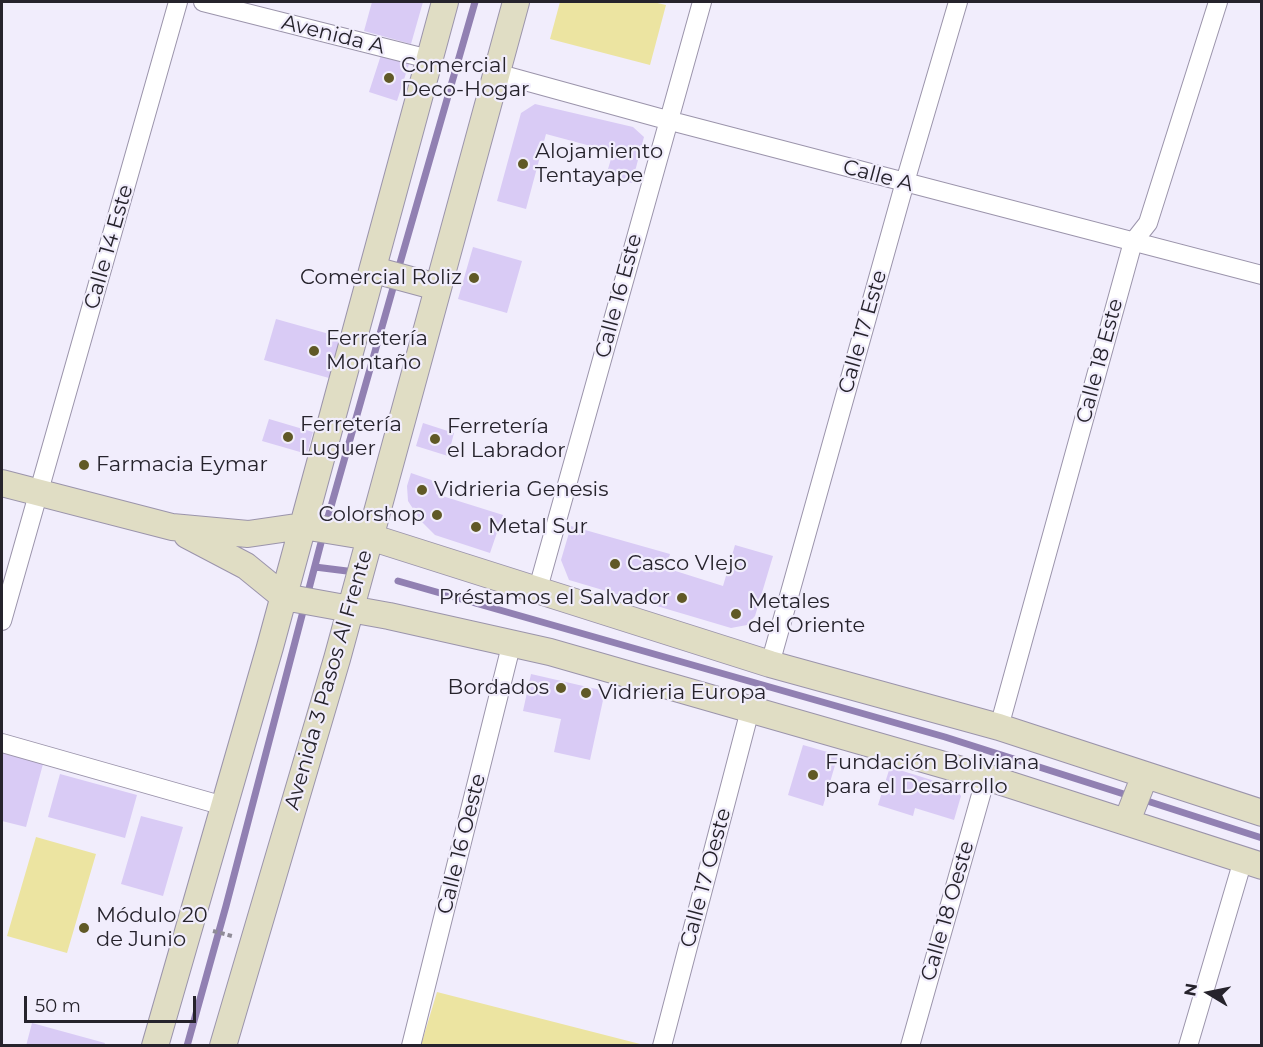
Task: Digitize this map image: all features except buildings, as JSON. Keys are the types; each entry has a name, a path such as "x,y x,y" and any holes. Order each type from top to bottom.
{"main road":[{"path":"156,1046 224,806 288,597 379,271 429,59 446,2"},
{"name":"Avenida 3 Pasos Al Frente","path":"224,1046 351,608 516,2"},
{"path":"379,271 437,287"},
{"path":"2,483 172,528 248,534 306,527 370,537 537,592 770,664 999,726 1144,778 1262,813"},
{"path":"172,528 246,567 288,597 512,642 1129,818 1252,863"},
{"path":"1129,818 1144,778"}],"street":[{"name":"Calle 14 Este","path":"2,621 178,2"},
{"name":"Avenida A","path":"203,2 429,59"},
{"name":"Calle 16 Este","path":"537,592 667,120 702,2"},
{"name":"Calle 17 Este","path":"770,664 905,182 958,2"},
{"name":"Calle 18 Este","path":"999,726 1133,242 1148,223 1218,2"},
{"name":"Calle A","path":"496,73 667,120 1262,275"},
{"name":"Calle 16 Oeste","path":"411,1046 512,642"},
{"name":"Calle 17 Oeste","path":"662,1046 750,710"},
{"path":"2,743 224,806"},
{"name":"Calle 18 Oeste","path":"910,1046 986,777"},
{"path":"1188,1046 1252,863"}],"shaded area":[{"path":"560,2 653,2 666,5 650,65 550,39"},
{"path":"36,837 96,854 67,953 7,936"},
{"path":"437,992 644,1045 421,1045"}],"waterway":[{"path":"398,270 475,2"},
{"path":"326,524 395,281"},
{"path":"187,1046 323,535"},
{"path":"315,567 347,571"},
{"path":"398,581 945,737 1130,796"},
{"path":"1141,799 1262,838"}],"place":[{"name":"Comercial Deco-Hogar","path":"389,78"},
{"name":"Alojamiento Tentayape","path":"523,164"},
{"name":"Comercial Roliz","path":"474,278"},
{"name":"Ferretería Montaño","path":"314,351"},
{"name":"Ferretería Luguer","path":"288,437"},
{"name":"Ferretería el Labrador","path":"435,439"},
{"name":"Farmacia Eymar","path":"84,465"},
{"name":"Vidrieria Genesis","path":"422,490"},
{"name":"Colorshop","path":"437,515"},
{"name":"Metal Sur","path":"476,527"},
{"name":"Casco VIejo","path":"615,564"},
{"name":"Préstamos el Salvador","path":"682,598"},
{"name":"Metales del Oriente","path":"736,614"},
{"name":"Bordados","path":"561,688"},
{"name":"Vidrieria Europa","path":"586,693"},
{"name":"Fundación Boliviana para el Desarrollo","path":"813,775"},
{"name":"Módulo 20 de Junio","path":"84,928"}]}
